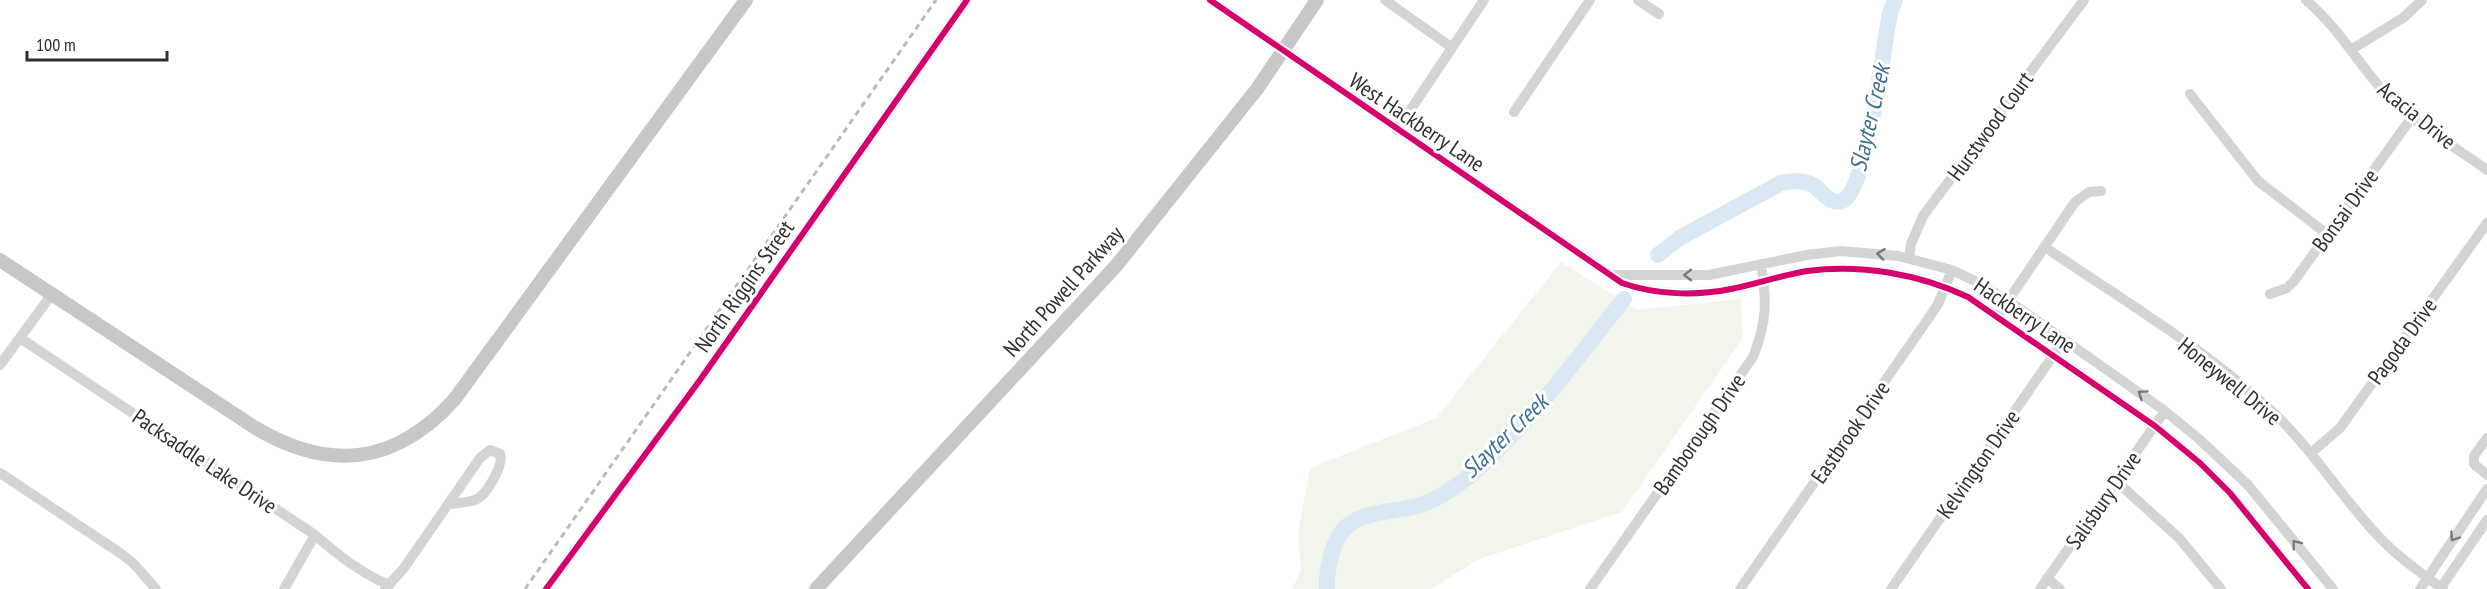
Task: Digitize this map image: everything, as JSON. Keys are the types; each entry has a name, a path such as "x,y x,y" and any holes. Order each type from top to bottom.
{"main road":[{"path":"0,260 254,427 280,441 307,451 335,456 355,456 384,450 422,431 454,400 746,0"},
{"name":"North Powell Parkway","path":"816,589 1116,266 1245,106 1317,0"}],"street":[{"name":"North Riggins Street","path":"546,589 700,380 967,0"},
{"name":"West Hackberry Lane","path":"1210,0 1605,272"},
{"path":"1385,0 1451,47"},
{"path":"1397,130 1484,0"},
{"path":"1514,112 1590,0"},
{"path":"1638,0 1659,14"},
{"name":"Hurstwood Court","path":"1909,258 1911,244 1923,216 2084,0"},
{"name":"Acacia Drive","path":"2306,0 2352,49 2372,78 2389,97 2412,117 2487,170"},
{"path":"2352,49 2403,18 2422,0"},
{"path":"2190,94 2258,181 2327,234"},
{"name":"Bonsai Drive","path":"2270,294 2287,288 2294,281 2412,117"},
{"path":"1997,317 2075,202 2089,192 2101,191"},
{"name":"Pagoda Drive","path":"2311,453 2340,428 2487,223"},
{"name":"Honeywell Drive","path":"2045,247 2219,366 2282,420 2382,540 2442,589"},
{"name":"Hackberry Lane","path":"1605,272 1626,277 1646,274 1700,275 1841,251 1869,252 1909,258 1952,270 2009,301 2165,411 2222,458 2248,485 2333,589"},
{"name":"Bamborough Drive","path":"1590,589 1753,357 1762,334 1767,309 1761,264"},
{"name":"Hackberry Lane","path":"1605,272 1630,285 1667,292 1720,291 1805,272 1837,268 1903,275 1945,286 1968,297 2155,426 2230,493 2308,589"},
{"name":"Eastbrook Drive","path":"1740,589 1929,320 1952,270"},
{"path":"0,365 52,294"},
{"name":"Packsaddle Lake Drive","path":"20,338 315,535 343,559 387,587"},
{"name":"Kelvington Drive","path":"1890,589 2064,340"},
{"name":"Salisbury Drive","path":"2040,589 2165,411"},
{"path":"2487,438 2474,456 2474,464 2487,475"},
{"path":"387,587 404,568 448,504 484,453 490,450 500,454 501,465 482,495 472,501 448,504"},
{"path":"0,473 123,555 156,589"},
{"path":"2116,481 2179,538 2221,589"},
{"path":"2420,589 2487,489"},
{"path":"2442,589 2487,520"},
{"path":"284,589 315,535"},
{"path":"2048,578 2060,589"}],"shaded area":[{"path":"1561,262 1637,310 1741,299 1742,339 1622,512 1479,559 1431,589 1292,589 1301,570 1298,533 1310,468 1436,418"}],"waterway":[{"name":"Slayter Creek","path":"1658,255 1681,237 1781,183 1805,182 1813,185 1831,200 1839,202 1844,200 1852,189 1860,170 1867,143 1890,13 1895,0"},
{"name":"Slayter Creek","path":"1327,589 1331,557 1336,541 1344,529 1368,515 1426,503 1470,476 1530,416 1624,299"}],"railway":[{"path":"525,589 936,0"}],"cycle path":[{"path":"546,589 700,380 967,0"},
{"path":"1210,0 1622,283 1662,292 1704,293 1807,271 1848,269 1910,277 1968,297 2155,426 2200,463 2230,493 2308,589"}]}
